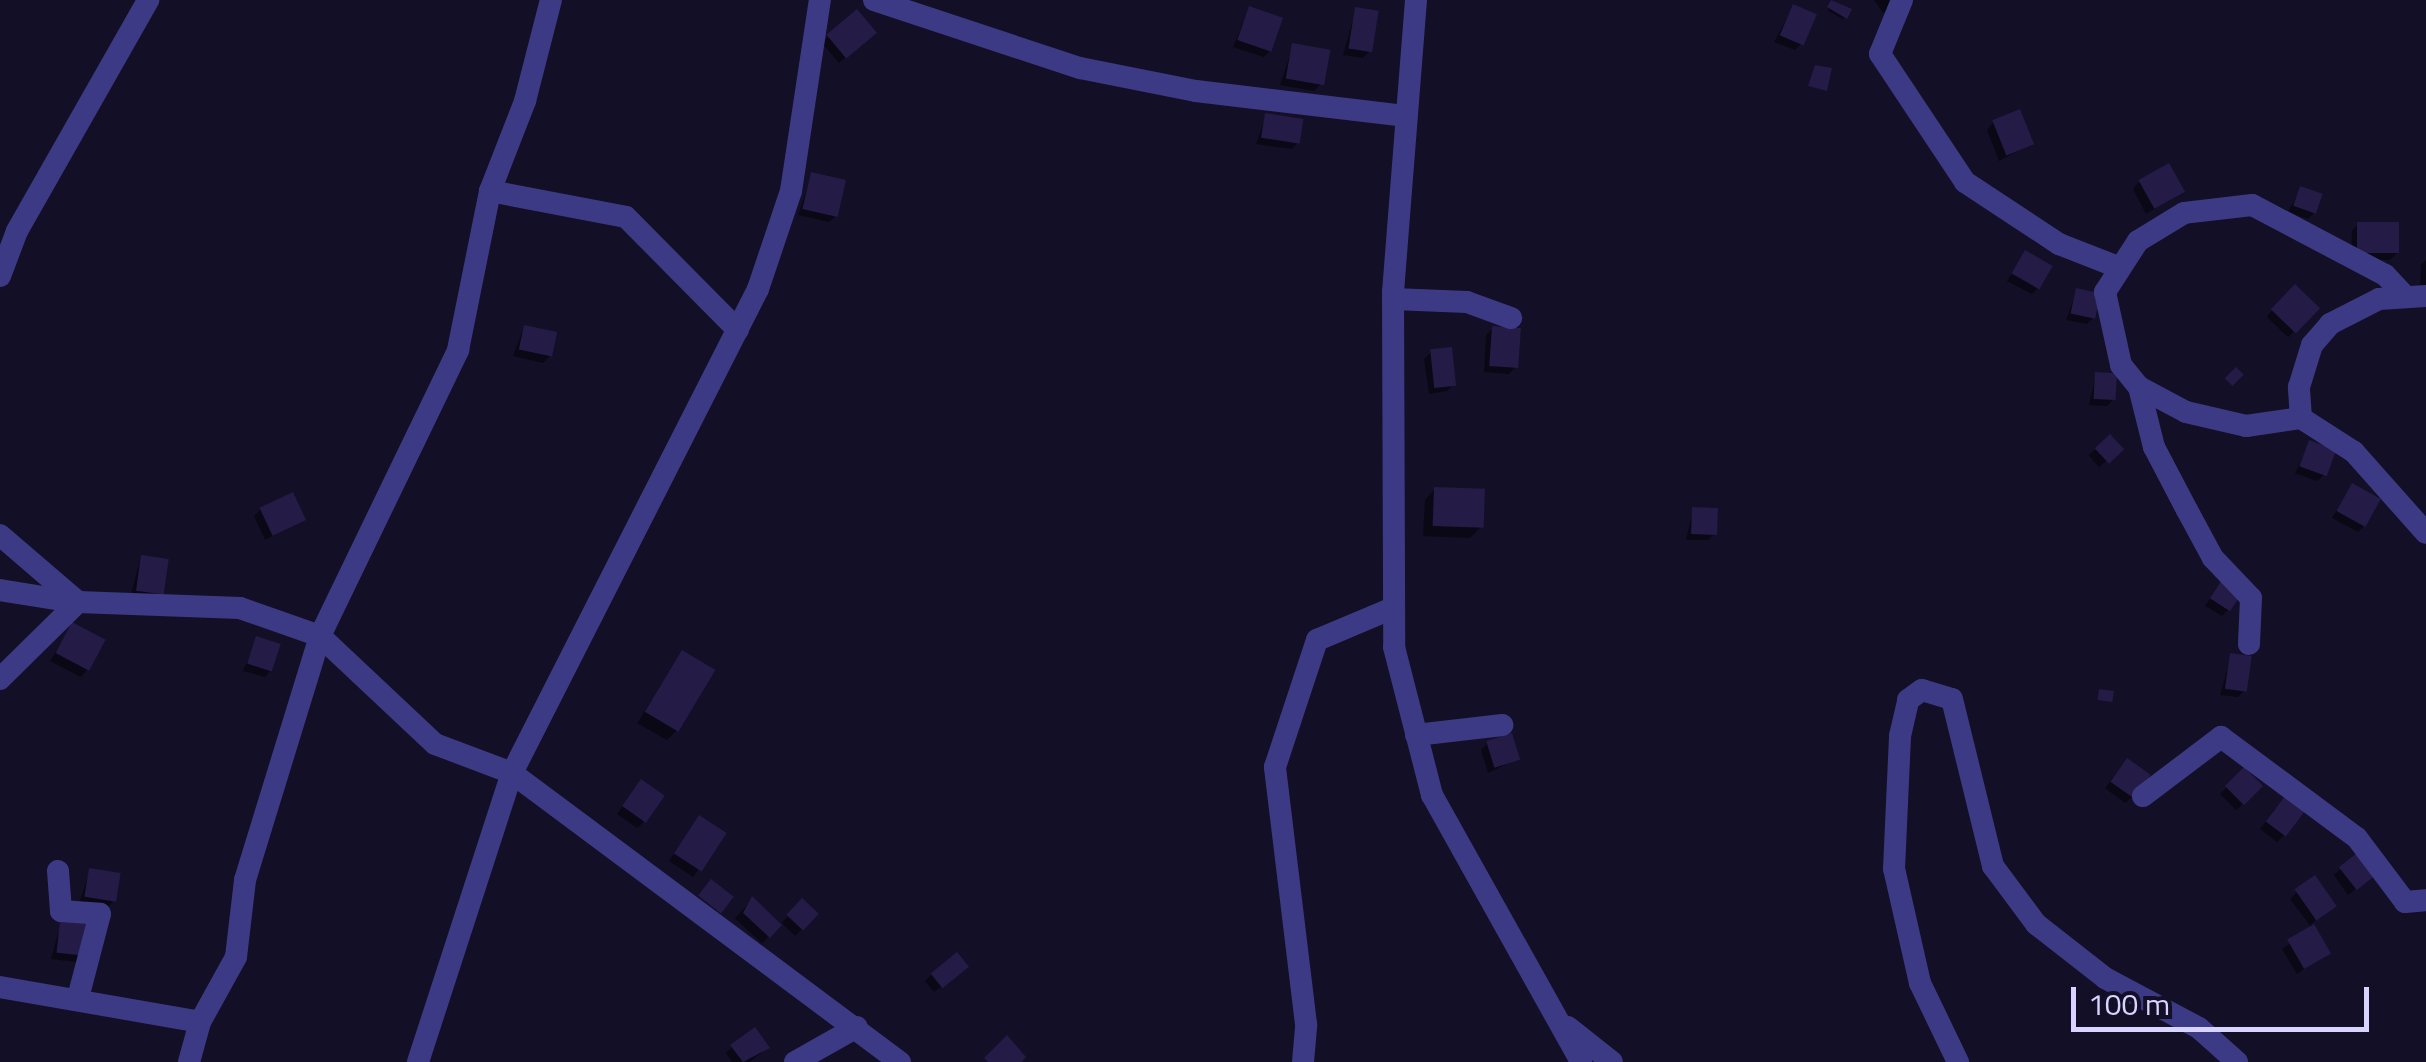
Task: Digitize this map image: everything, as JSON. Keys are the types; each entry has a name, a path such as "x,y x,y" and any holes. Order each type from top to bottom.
{"street":[{"path":"0,276 16,231 148,0"},
{"path":"190,1062 200,1022 236,957 245,880 320,636 458,350 490,191 524,101 551,0"},
{"path":"418,1062 512,773 738,330 791,192 820,0"},
{"path":"874,0 1080,68 1196,91 1407,116"},
{"path":"1416,0 1393,299 1394,647 1432,795 1581,1062"},
{"path":"1902,0 1880,54 1965,182 2060,244 2118,268"},
{"path":"490,191 626,217 738,330"},
{"path":"2248,644 2251,598 2213,558 2154,448 2139,388 2121,365 2106,292 2138,241 2184,213 2252,205 2386,275 2414,295"},
{"path":"2301,418 2299,387 2312,344 2330,324 2414,295"},
{"path":"1393,299 1466,302 1511,318"},
{"path":"2139,388 2186,412 2246,426 2301,418 2354,452 2426,532"},
{"path":"0,536 78,602"},
{"path":"0,590 78,602 240,608 320,636 435,744 512,773 900,1062"},
{"path":"0,678 78,602"},
{"path":"1303,1062 1306,1024 1275,767 1317,640 1393,608"},
{"path":"1958,1062 1920,983 1894,870 1900,736 1908,700 1922,690 1952,700 1993,866 2036,924 2105,978 2200,1028 2238,1062"},
{"path":"1416,735 1502,725"},
{"path":"2143,796 2221,737 2357,838 2405,902 2426,900"},
{"path":"58,871 62,911 100,914 78,998"},
{"path":"0,987 200,1022"},
{"path":"1555,1016 1612,1062"},
{"path":"795,1062 857,1027"}],"building":[{"path":"1831,0 1852,9 1847,19 1827,7"},
{"path":"1793,4 1817,14 1804,45 1780,35"},
{"path":"1249,6 1283,18 1271,52 1237,40"},
{"path":"1355,7 1379,11 1372,52 1348,48"},
{"path":"857,9 877,33 846,58 826,35"},
{"path":"1292,43 1330,50 1324,85 1286,78"},
{"path":"1815,65 1832,68 1827,91 1808,86"},
{"path":"2020,109 2034,144 2006,155 1992,120"},
{"path":"1265,113 1304,119 1300,144 1261,138"},
{"path":"2169,163 2185,192 2154,209 2138,180"},
{"path":"811,172 846,180 838,217 802,209"},
{"path":"2300,186 2323,194 2316,214 2293,206"},
{"path":"2357,222 2399,222 2399,253 2357,253"},
{"path":"2025,250 2053,266 2039,289 2012,273"},
{"path":"2295,284 2320,308 2296,333 2271,309"},
{"path":"2076,288 2100,293 2095,319 2071,313"},
{"path":"524,325 557,332 552,357 519,349"},
{"path":"1492,326 1521,328 1518,368 1489,366"},
{"path":"1452,347 1456,386 1434,388 1430,349"},
{"path":"2236,367 2244,375 2232,386 2225,378"},
{"path":"2095,372 2117,373 2116,400 2094,399"},
{"path":"2110,434 2124,449 2109,464 2095,448"},
{"path":"2309,440 2336,450 2327,476 2299,466"},
{"path":"2352,483 2381,499 2365,527 2336,511"},
{"path":"1434,487 1485,489 1484,528 1433,526"},
{"path":"293,492 306,520 273,536 259,508"},
{"path":"1692,507 1718,508 1717,535 1691,534"},
{"path":"141,555 169,559 164,595 136,591"},
{"path":"2223,578 2243,591 2230,611 2210,598"},
{"path":"72,622 106,640 89,671 56,653"},
{"path":"256,636 281,644 272,672 247,664"},
{"path":"682,650 715,670 678,732 645,712"},
{"path":"2230,653 2252,656 2247,692 2225,689"},
{"path":"2099,689 2114,691 2112,702 2097,700"},
{"path":"1512,733 1520,760 1494,768 1486,741"},
{"path":"2127,758 2151,775 2134,798 2110,782"},
{"path":"2244,767 2263,786 2244,805 2225,786"},
{"path":"641,779 665,796 646,823 622,806"},
{"path":"2285,796 2305,811 2286,837 2266,822"},
{"path":"699,815 727,833 702,872 674,854"},
{"path":"2357,853 2375,876 2357,890 2339,867"},
{"path":"89,868 121,873 116,902 84,897"},
{"path":"2315,875 2337,906 2316,920 2295,889"},
{"path":"711,879 734,897 721,913 698,896"},
{"path":"752,896 782,925 770,938 743,913"},
{"path":"802,898 819,914 803,931 786,915"},
{"path":"60,920 89,923 85,956 57,953"},
{"path":"2314,924 2331,953 2304,969 2287,940"},
{"path":"957,952 969,967 943,988 931,973"},
{"path":"755,1027 770,1048 743,1062 730,1045"},
{"path":"1007,1035 1026,1057 1022,1062 988,1062 984,1058"}]}
